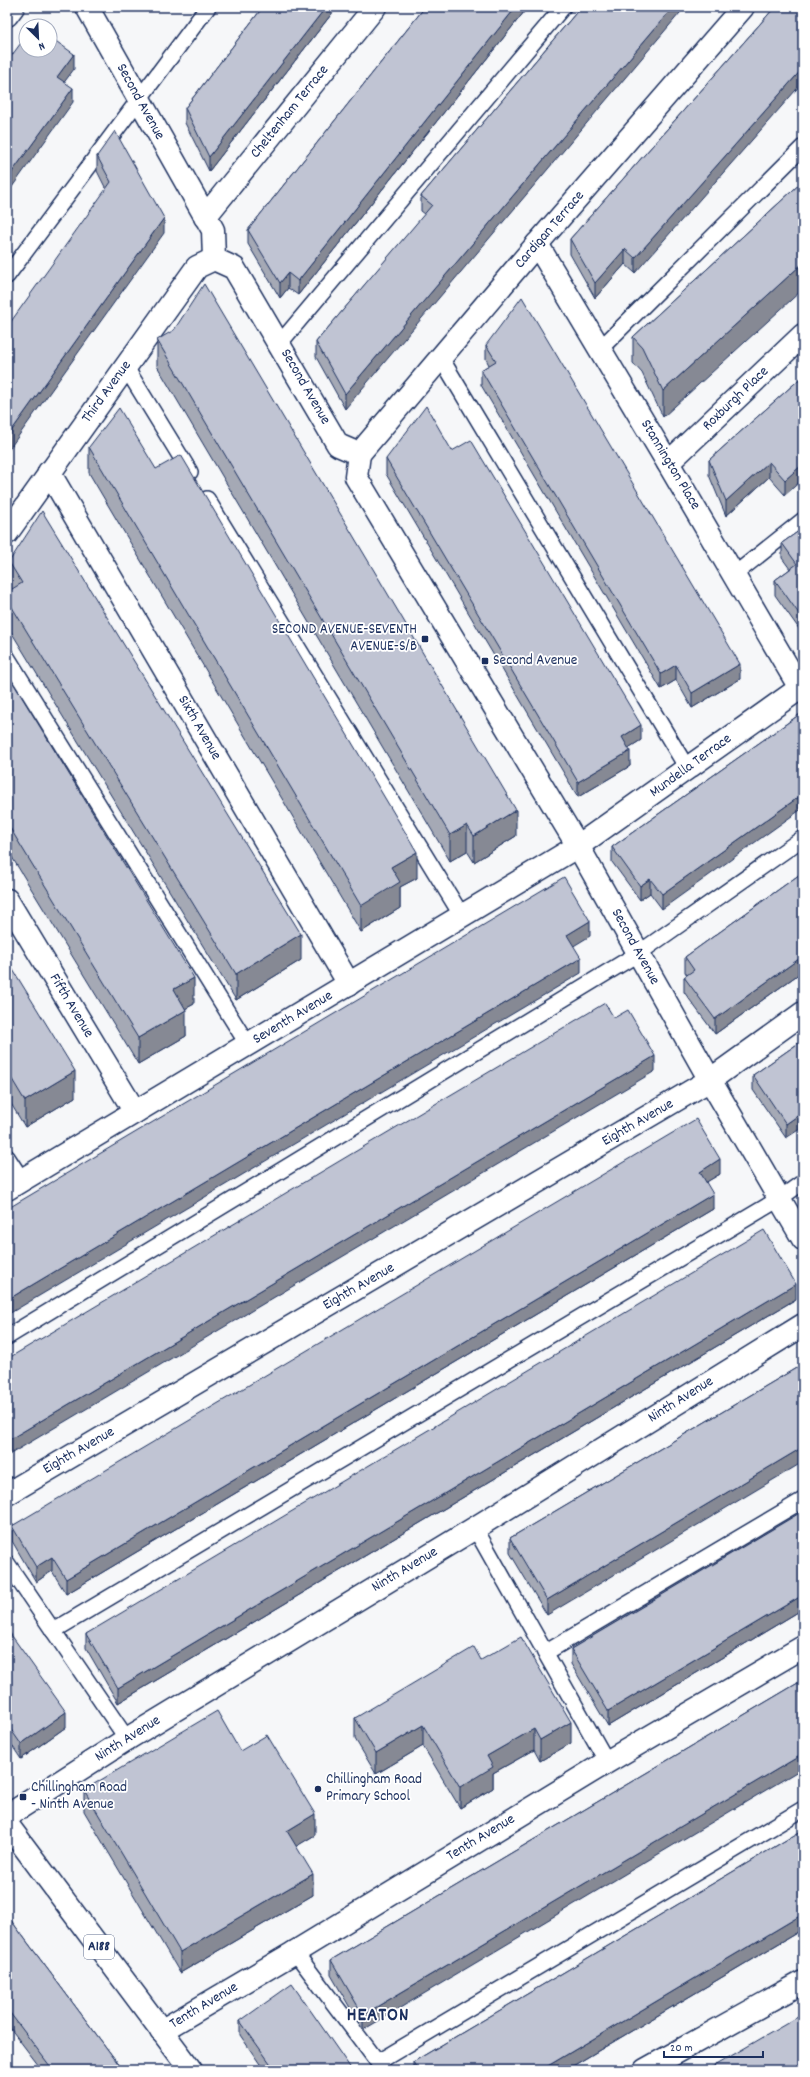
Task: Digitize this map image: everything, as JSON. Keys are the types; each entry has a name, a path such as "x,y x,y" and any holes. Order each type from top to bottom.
{"street":[{"path":"7,15 13,7"},
{"name":"Second Avenue","path":"86,7 213,230 214,258 234,268 280,343 338,444 359,454 356,477 578,846 710,1080 803,1239"},
{"name":"Cheltenham Terrace","path":"205,218 375,7"},
{"name":"Cardigan Terrace","path":"359,454 537,244 743,7"},
{"name":"Stannington Place","path":"537,244 801,687"},
{"name":"Third Avenue","path":"7,533 197,267 214,258"},
{"name":"Roxburgh Place","path":"668,463 803,335"},
{"name":"Sixth Avenue","path":"50,472 349,984"},
{"name":"Mundella Terrace","path":"578,846 801,687"},
{"name":"Seventh Avenue","path":"15,1185 578,846"},
{"name":"Fifth Avenue","path":"7,900 135,1112"},
{"name":"Eighth Avenue","path":"7,1494 710,1080 803,1013"},
{"name":"Ninth Avenue","path":"7,1816 127,1739 475,1528 803,1324"},
{"name":"Tenth Avenue","path":"162,2031 607,1762 803,1647"},
{"name":"A188","path":"7,1824 191,2070"},
{"path":"645,2070 803,1982"}],"lane":[{"path":"7,276 138,98 208,7"},
{"path":"280,343 563,7"},
{"path":"600,349 803,147"},
{"path":"441,358 687,768"},
{"path":"125,366 462,916"},
{"path":"734,575 803,520"},
{"path":"7,657 248,1045"},
{"path":"7,1337 638,953 803,838"},
{"path":"7,1156 15,1185"},
{"path":"53,1631 779,1198 803,1182"},
{"path":"545,1653 803,1500"},
{"path":"475,1528 607,1762"},
{"path":"7,1563 127,1739"},
{"path":"295,1952 381,2066 803,1809"}],"building":[{"path":"263,7 326,7 209,157 185,108"},
{"path":"425,7 516,7 298,281 288,273 280,283 248,230"},
{"path":"581,7 673,7 345,394 316,342 432,205 421,196"},
{"path":"775,7 803,7 803,68 635,258 625,249 595,283 570,239"},
{"path":"58,43 74,54 57,77 73,88 7,179 7,62 18,47 18,58 58,58"},
{"path":"115,131 164,218 7,437 7,327 111,182 97,156"},
{"path":"803,181 803,263 663,391 642,347 633,337"},
{"path":"204,284 516,810 474,836 467,825 450,835 157,340 174,330"},
{"path":"522,297 740,664 692,693 676,665 661,674 481,370 496,361 486,345"},
{"path":"803,376 803,464 785,480 769,462 726,501 709,460"},
{"path":"426,406 452,451 471,440 641,725 622,737 630,751 578,782 386,459"},
{"path":"119,408 156,469 181,455 417,852 391,867 400,882 361,906 89,447"},
{"path":"42,511 301,934 236,974 7,599 7,592 22,583 9,562"},
{"path":"803,528 802,618 775,580 797,564 782,543"},
{"path":"7,673 194,978 174,989 186,1010 138,1038 7,823"},
{"path":"803,712 803,794 662,894 650,879 640,886 612,847"},
{"path":"803,872 803,956 715,1019 684,977 694,970 685,957"},
{"path":"564,877 590,921 567,935 581,958 7,1300 7,1209"},
{"path":"7,960 75,1071 25,1101 7,1071"},
{"path":"605,1003 614,1018 628,1010 655,1056 7,1441 7,1359"},
{"path":"803,1040 803,1112 786,1124 753,1075"},
{"path":"696,1119 720,1159 700,1172 713,1194 66,1579 52,1557 36,1567 12,1526"},
{"path":"764,1230 796,1284 118,1688 86,1634"},
{"path":"803,1364 803,1447 547,1600 510,1538"},
{"path":"803,1511 803,1595 608,1711 571,1649"},
{"path":"7,1629 66,1712 21,1744 7,1724"},
{"path":"521,1637 571,1722 540,1740 534,1729 487,1756 493,1767 460,1787 423,1725 376,1753 355,1718 474,1647 481,1660"},
{"path":"803,1680 803,1754 363,2015 331,1960"},
{"path":"217,1711 240,1751 267,1735 315,1814 287,1831 313,1874 180,1952 84,1790"},
{"path":"803,1830 803,1914 541,2070 418,2070 413,2062"},
{"path":"7,1915 123,2070 53,2070 7,2009"},
{"path":"292,1984 352,2070 275,2070 240,2021"},
{"path":"803,2014 803,2070 707,2070"}],"place":[{"name":"SECOND AVENUE-SEVENTH AVENUE-S/B","path":"425,639"},
{"name":"Second Avenue","path":"485,661"},
{"name":"Chillingham Road Primary School","path":"318,1789"},
{"name":"Chillingham Road - Ninth Avenue","path":"23,1797"}],"district":[{"name":"HEATON","path":"378,2016"}]}
